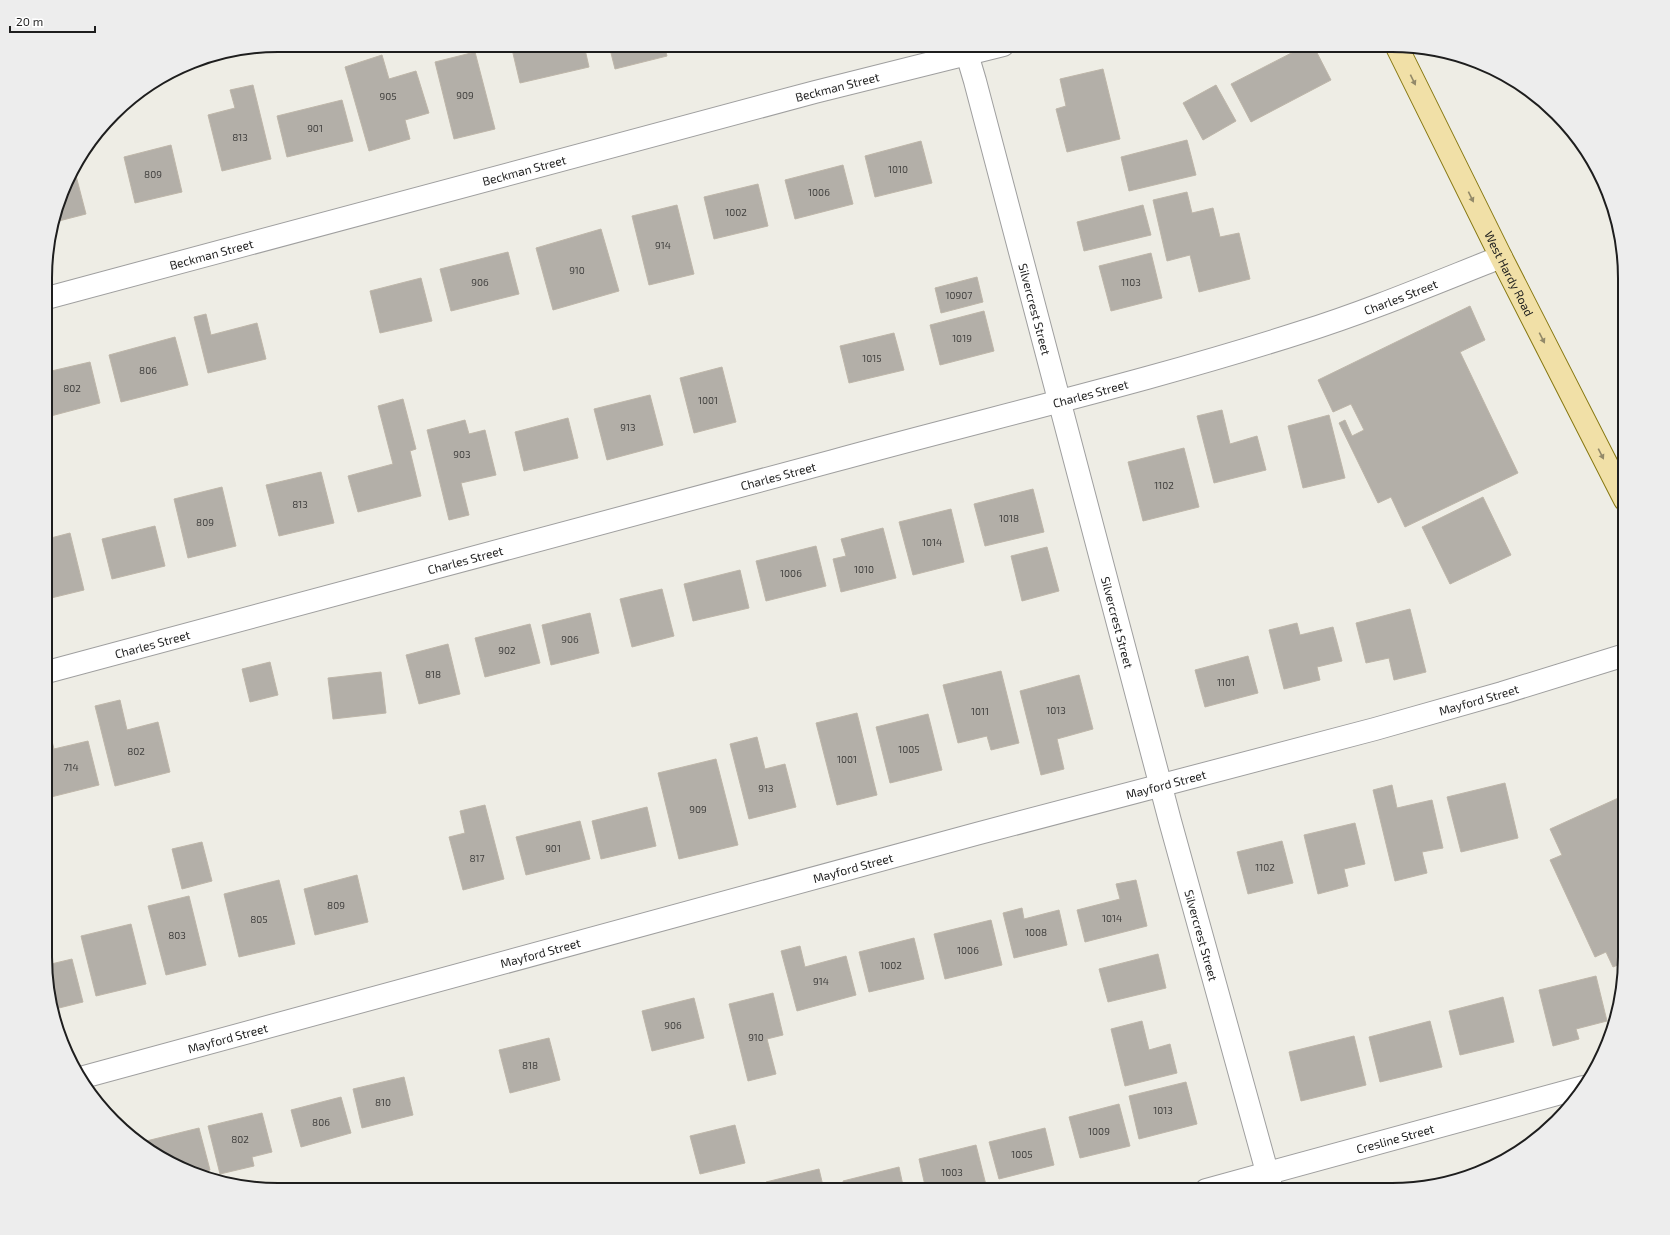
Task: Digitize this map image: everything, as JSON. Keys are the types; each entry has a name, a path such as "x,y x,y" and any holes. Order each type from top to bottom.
{"main road":[{"name":"West Hardy Road","path":"1399,52 1618,488"}],"street":[{"name":"Beckman Street","path":"52,297 816,92 975,52"},
{"name":"Silvercrest Street","path":"967,54 1161,786 1270,1182"},
{"name":"Charles Street","path":"52,671 884,447 1059,402 1304,332 1382,304 1501,257"},
{"name":"Mayford Street","path":"86,1076 961,838 1375,730 1618,657"},
{"name":"Cresline Street","path":"1270,1182 1575,1089"}],"building":[{"path":"475,52 495,129 454,139 435,62"},
{"path":"513,52 586,52 589,67 520,83"},
{"path":"611,52 666,52 667,56 615,69"},
{"path":"1293,52 1317,52 1331,80 1251,122 1231,84"},
{"path":"382,55 389,79 416,71 429,113 405,120 410,139 369,151 345,67"},
{"path":"1103,69 1120,139 1067,152 1056,109 1066,106 1060,79"},
{"path":"253,85 271,159 222,171 208,115 235,108 230,90"},
{"path":"1216,85 1236,121 1203,140 1183,103"},
{"path":"342,100 353,141 287,157 277,116"},
{"path":"1187,140 1196,175 1129,191 1121,157"},
{"path":"921,141 932,183 875,197 865,156"},
{"path":"171,145 182,192 135,203 124,157"},
{"path":"843,165 853,204 795,219 785,180"},
{"path":"76,176 86,214 60,221 64,205"},
{"path":"758,184 768,226 714,239 704,197"},
{"path":"1187,192 1192,213 1213,208 1220,237 1239,233 1250,279 1199,292 1190,255 1167,261 1153,200"},
{"path":"677,205 694,274 649,285 632,216"},
{"path":"1143,205 1151,235 1084,251 1077,222"},
{"path":"601,229 619,291 553,310 536,248"},
{"path":"508,252 519,294 451,311 440,269"},
{"path":"1151,253 1162,298 1111,311 1099,266"},
{"path":"977,277 983,302 941,313 935,288"},
{"path":"421,278 432,321 380,333 370,291"},
{"path":"1470,306 1485,340 1460,352 1518,473 1405,527 1391,497 1378,503 1339,423 1345,420 1352,436 1364,430 1351,404 1333,412 1318,380"},
{"path":"984,311 994,351 940,365 930,325"},
{"path":"206,314 211,335 257,323 266,359 208,373 194,317"},
{"path":"894,333 904,370 849,383 840,346"},
{"path":"175,337 188,385 121,402 109,355"},
{"path":"90,362 100,403 52,416 52,371"},
{"path":"722,367 736,422 694,433 680,378"},
{"path":"650,395 663,445 607,460 594,409"},
{"path":"403,399 416,449 410,451 421,496 358,512 348,476 393,464 378,406"},
{"path":"1222,410 1230,444 1257,436 1266,470 1214,483 1197,416"},
{"path":"1329,415 1345,478 1303,488 1288,426"},
{"path":"568,418 578,458 524,471 515,432"},
{"path":"465,420 469,434 485,430 496,475 461,483 469,515 449,520 427,430"},
{"path":"1184,448 1199,507 1143,521 1128,462"},
{"path":"321,472 334,523 279,536 266,485"},
{"path":"222,487 236,546 188,558 174,499"},
{"path":"1033,489 1044,532 985,546 974,504"},
{"path":"1483,497 1511,555 1450,584 1422,527"},
{"path":"951,509 964,562 913,575 899,522"},
{"path":"155,526 165,566 112,579 102,539"},
{"path":"883,528 896,578 841,592 833,559 846,556 841,539"},
{"path":"70,533 84,590 52,598 52,538"},
{"path":"816,546 826,586 766,601 756,561"},
{"path":"1047,547 1059,591 1022,601 1011,556"},
{"path":"740,570 749,608 693,621 684,584"},
{"path":"662,589 674,636 632,647 620,599"},
{"path":"1410,609 1426,672 1394,680 1389,658 1366,663 1356,623"},
{"path":"590,613 599,653 551,665 542,625"},
{"path":"1297,623 1300,635 1333,627 1342,661 1317,667 1320,680 1284,689 1269,630"},
{"path":"530,624 540,663 485,677 475,638"},
{"path":"448,644 460,694 419,704 406,655"},
{"path":"1248,656 1258,693 1205,707 1195,670"},
{"path":"270,662 278,695 250,702 242,669"},
{"path":"1001,671 1019,743 991,750 987,736 958,743 943,685"},
{"path":"381,672 386,713 333,719 328,678"},
{"path":"1079,675 1093,729 1057,739 1064,769 1041,775 1020,691"},
{"path":"120,700 127,730 158,722 170,772 115,786 95,706"},
{"path":"857,713 877,795 837,805 816,723"},
{"path":"928,714 942,770 890,783 876,727"},
{"path":"757,737 765,769 785,764 796,807 749,819 730,744"},
{"path":"52,741 54,749 88,741 99,785 52,797"},
{"path":"716,759 738,845 679,859 658,773"},
{"path":"1505,783 1518,838 1461,852 1447,797"},
{"path":"1392,785 1397,808 1432,800 1443,848 1422,852 1427,873 1395,881 1373,790"},
{"path":"1618,798 1618,965 1613,967 1606,952 1595,957 1550,860 1562,855 1550,829"},
{"path":"485,805 504,879 463,890 449,837 465,833 460,811"},
{"path":"647,807 656,846 601,859 592,821"},
{"path":"580,821 590,859 526,875 516,837"},
{"path":"1355,823 1365,864 1344,869 1348,886 1318,894 1304,835"},
{"path":"1282,841 1293,883 1248,894 1237,852"},
{"path":"202,842 212,881 182,889 172,849"},
{"path":"357,875 368,922 315,935 304,889"},
{"path":"279,880 295,944 239,957 224,894"},
{"path":"1136,880 1147,926 1085,942 1077,910 1120,899 1116,884"},
{"path":"189,896 206,965 166,975 148,906"},
{"path":"1022,908 1024,919 1059,910 1067,945 1014,958 1003,913"},
{"path":"991,920 1002,965 945,979 934,934"},
{"path":"131,924 146,984 96,996 81,936"},
{"path":"914,938 924,979 869,992 859,952"},
{"path":"800,946 805,967 846,956 856,995 797,1011 781,951"},
{"path":"1158,954 1166,988 1108,1002 1099,969"},
{"path":"72,959 83,1002 58,1008 52,964"},
{"path":"1596,976 1607,1021 1576,1029 1579,1039 1553,1046 1539,990"},
{"path":"773,993 783,1035 767,1039 776,1074 748,1081 729,1004"},
{"path":"1503,997 1514,1042 1460,1055 1449,1011"},
{"path":"694,998 704,1038 652,1051 642,1011"},
{"path":"1142,1021 1149,1050 1170,1044 1177,1073 1125,1086 1111,1029"},
{"path":"1430,1021 1442,1067 1380,1082 1369,1037"},
{"path":"1354,1036 1366,1085 1301,1101 1289,1052"},
{"path":"549,1038 560,1080 510,1093 499,1050"},
{"path":"404,1077 413,1115 362,1128 353,1089"},
{"path":"1186,1082 1197,1124 1139,1139 1129,1096"},
{"path":"341,1097 351,1133 301,1147 291,1110"},
{"path":"1119,1104 1130,1146 1080,1158 1069,1117"},
{"path":"262,1113 272,1152 252,1157 254,1166 220,1174 208,1126"},
{"path":"735,1125 745,1163 700,1174 690,1136"},
{"path":"199,1128 210,1170 205,1171 178,1160 147,1141"},
{"path":"1045,1128 1054,1165 999,1179 989,1142"},
{"path":"976,1145 986,1183 924,1183 919,1159"},
{"path":"899,1167 902,1183 843,1183 843,1181"},
{"path":"819,1169 822,1183 766,1183"}]}
